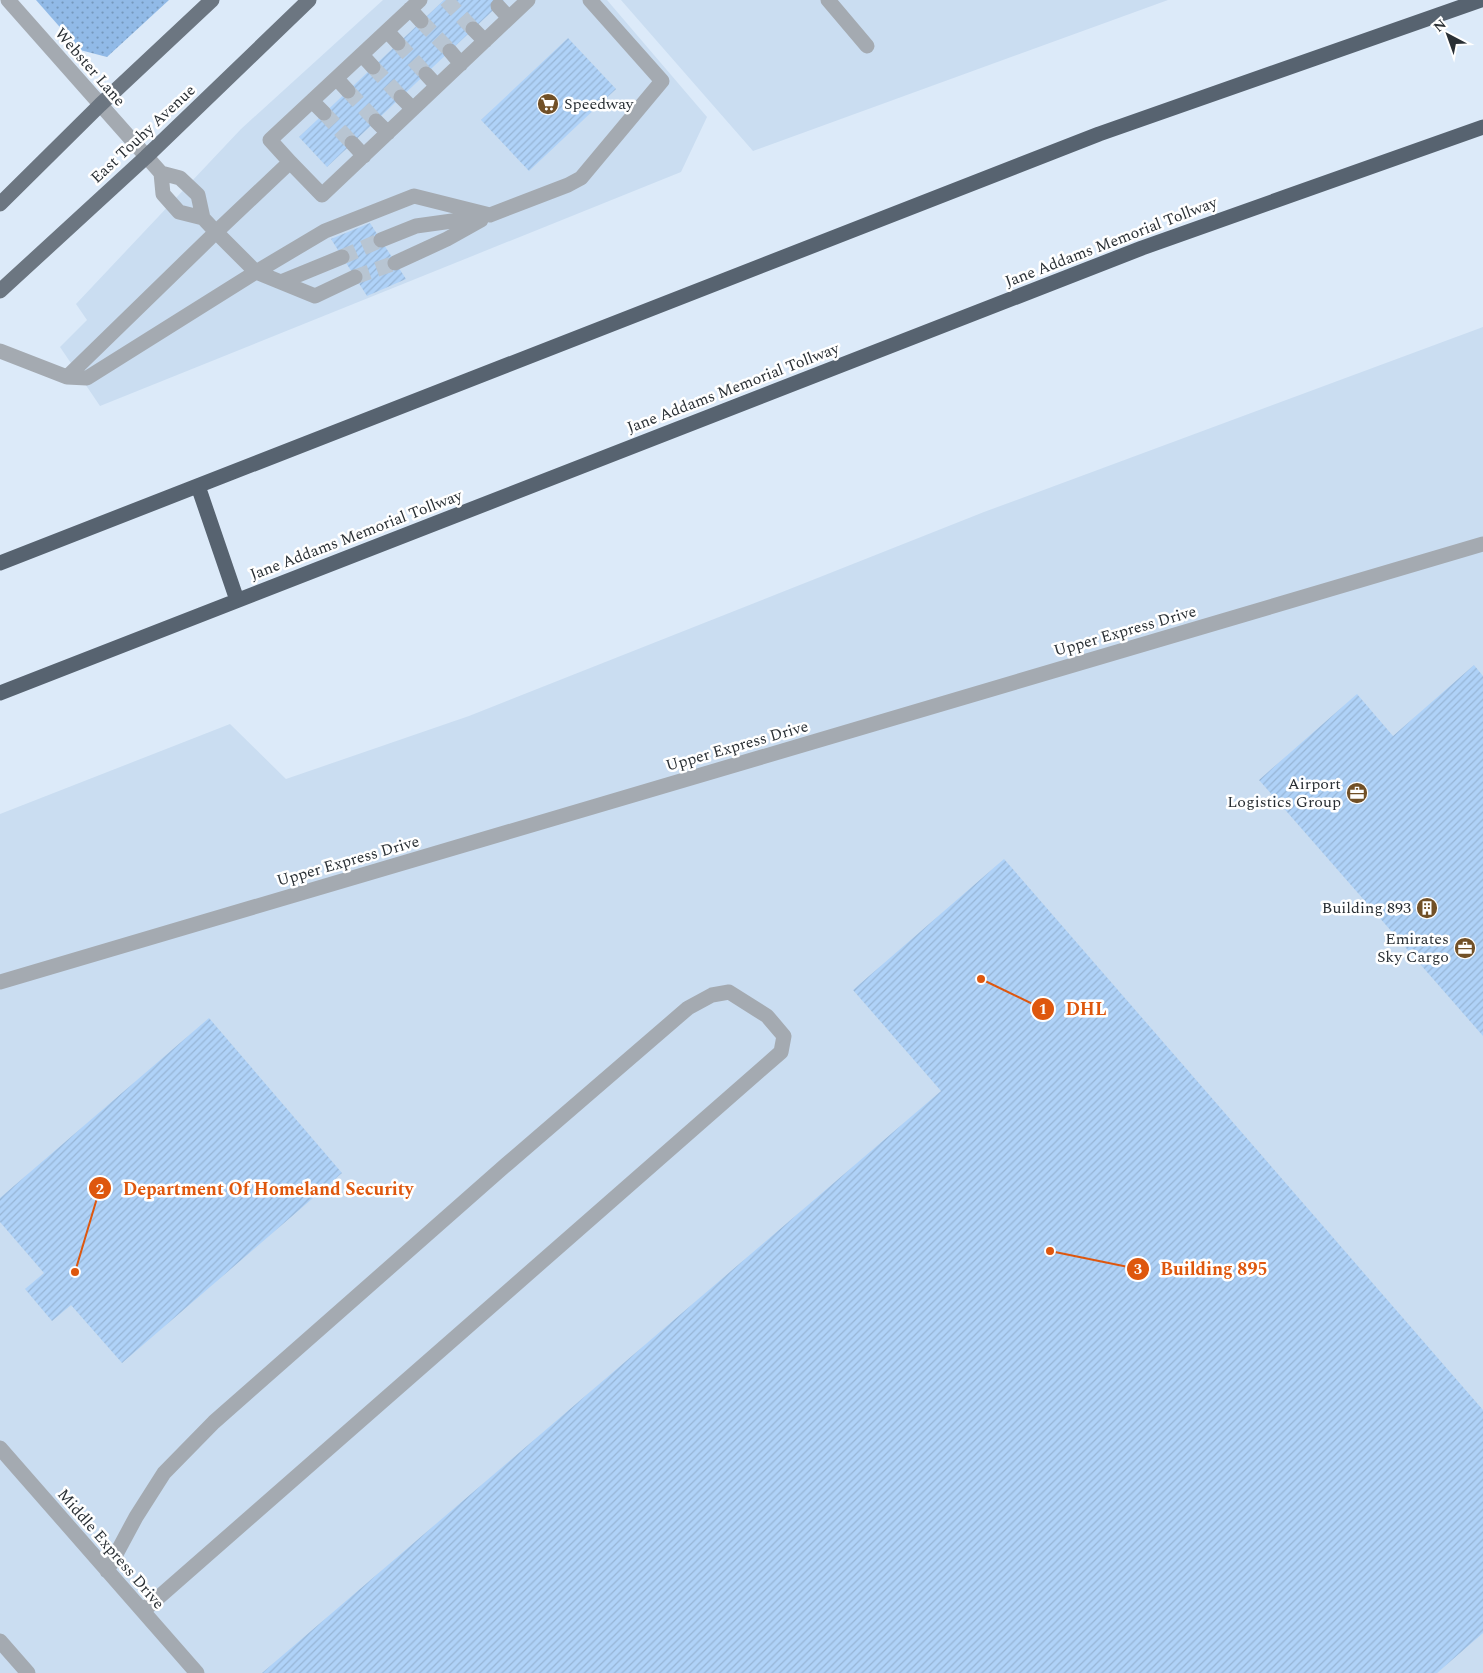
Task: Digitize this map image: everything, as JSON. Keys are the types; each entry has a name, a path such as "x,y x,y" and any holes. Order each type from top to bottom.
{"highway":[{"path":"0,563 1099,134 1481,0"},
{"name":"Jane Addams Memorial Tollway","path":"0,693 1142,248 1483,127"},
{"path":"198,486 237,600"}],"main road":[{"path":"0,204 100,105 212,0"},
{"name":"East Touhy Avenue","path":"0,291 146,157 309,0"}],"street":[{"name":"Webster Lane","path":"8,0 161,173"},
{"path":"422,21 415,4 313,102 270,140 322,195 528,0"},
{"path":"395,263 447,239 490,215 568,185 581,178 662,82 590,0"},
{"path":"828,0 868,46"},
{"path":"498,6 509,18"},
{"path":"473,29 485,41"},
{"path":"387,31 398,43"},
{"path":"450,51 461,64"},
{"path":"362,55 373,67"},
{"path":"426,74 437,86"},
{"path":"337,79 348,91"},
{"path":"401,97 413,109"},
{"path":"313,102 324,113"},
{"path":"376,121 388,133"},
{"path":"352,143 364,156"},
{"path":"67,377 290,162"},
{"path":"203,218 179,212 162,194 161,173 180,178 198,196 203,218 256,272 315,296 355,277"},
{"path":"0,351 67,377 87,378 325,231 414,196 490,215"},
{"path":"381,240 416,226 490,215"},
{"path":"281,282 342,257"},
{"name":"Upper Express Drive","path":"0,982 1483,544"},
{"path":"107,1571 136,1517 164,1474 214,1422 507,1164 688,1008 712,995 729,992 767,1016 784,1036 781,1052 142,1611"},
{"name":"Middle Express Drive","path":"0,1448 197,1673"},
{"path":"0,1641 28,1673"}],"shaded area":[{"path":"36,0 169,0 107,57 80,50"},
{"path":"383,0 607,0 707,117 681,172 100,406 60,347 87,320 76,304 241,129"},
{"path":"621,0 1168,0 753,151"},
{"path":"1483,327 1483,1673 0,1673 0,814 230,724 286,779 469,716 984,512"}],"building":[{"path":"444,0 504,0 327,167 299,137"},
{"name":"Speedway","path":"568,38 616,89 529,171 481,120"},
{"path":"370,223 406,279 367,296 331,239"},
{"name":"Building 893","path":"1474,665 1483,676 1483,1036 1259,780 1357,694 1393,736"},
{"path":"1004,859 1483,1410 1483,1633 1437,1673 262,1673 941,1091 853,990"},
{"path":"209,1018 342,1173 122,1363 71,1305 52,1321 25,1289 44,1273 0,1222 0,1198"}],"tunnel":[{"path":"446,0 473,29"},
{"path":"421,21 450,51"},
{"path":"398,43 426,74"},
{"path":"373,67 401,97"},
{"path":"348,91 376,121"},
{"path":"324,113 352,143"},
{"path":"342,257 381,240"},
{"path":"355,277 395,263"}],"place":[{"name":"Speedway","path":"548,104"},
{"name":"Airport Logistics Group","path":"1357,793"},
{"name":"Building 893","path":"1427,908"},
{"name":"Emirates Sky Cargo","path":"1465,948"},
{"name":"DHL","path":"981,979"},
{"name":"Building 895","path":"1050,1251"},
{"name":"Department Of Homeland Security","path":"75,1272"}]}
